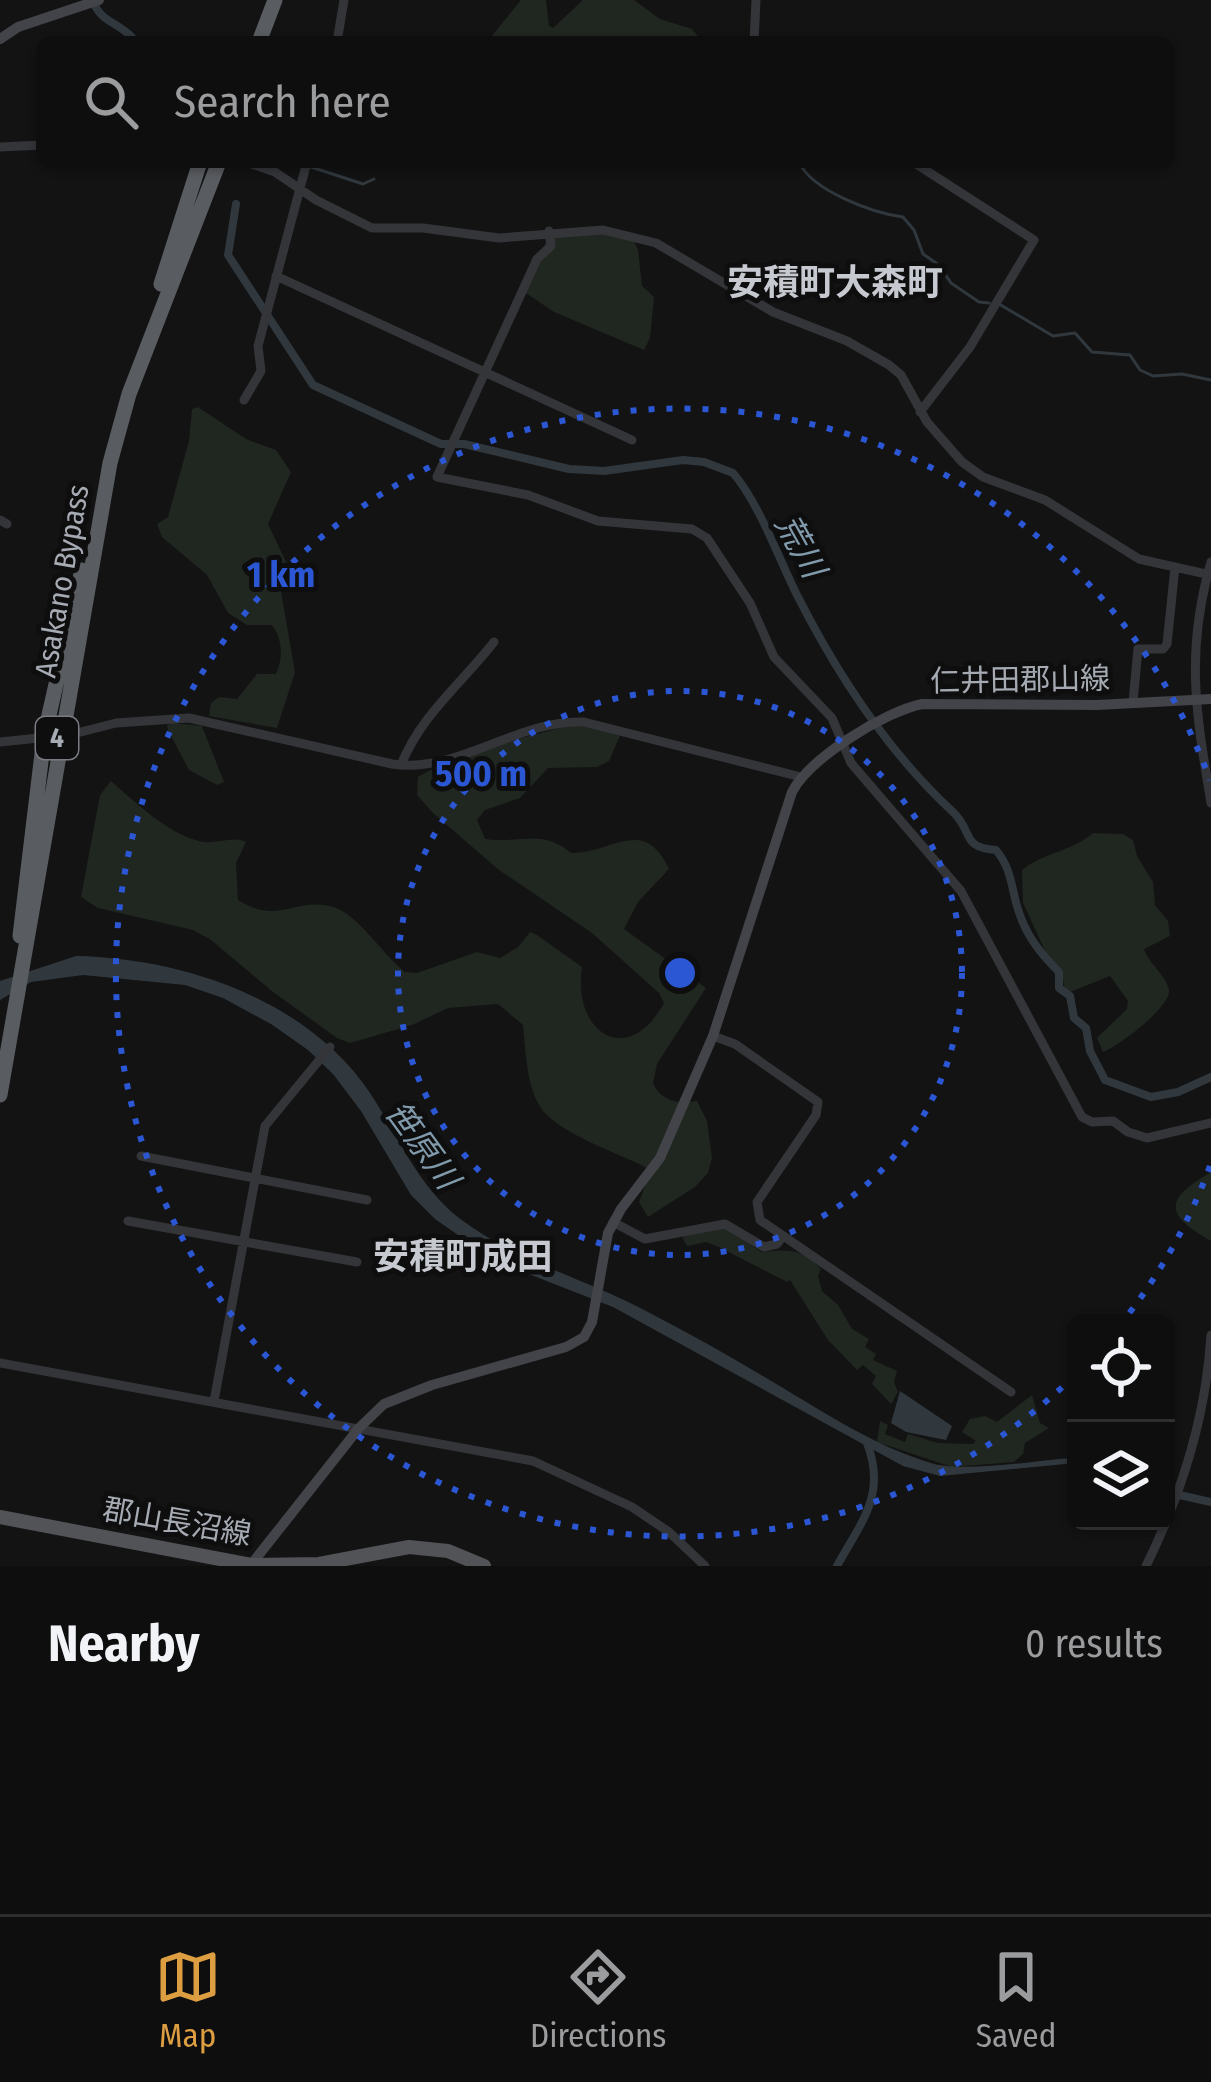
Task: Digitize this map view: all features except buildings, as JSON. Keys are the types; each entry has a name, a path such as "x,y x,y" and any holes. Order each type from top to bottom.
{"highway":[{"path":"264,36 278,0"},
{"path":"154,318 198,168"},
{"name":"Asakano Bypass","path":"0,1072 22,984 95,513 113,427 213,168"},
{"path":"154,318 228,168"},
{"name":"Asakano Bypass","path":"0,1095 94,553 121,420 154,318"},
{"path":"25,961 48,737 95,513"},
{"path":"25,961 72,734 94,553"}],"main road":[{"path":"0,39 18,27 99,0"},
{"name":"仁井田郡山線","path":"801,777 844,743 922,704 1211,699"},
{"path":"250,1565 375,1411 399,1396 574,1344 587,1333 613,1222 660,1158 713,1036 756,896 801,777"},
{"name":"郡山長沼線","path":"0,1520 250,1565 319,1564 409,1547 448,1551 484,1566"},
{"name":"郡山長沼線","path":"0,1520 227,1566"},
{"path":"335,1566 419,1552 474,1566"}],"street":[{"path":"339,36 344,0"},
{"path":"754,36 756,0"},
{"path":"0,147 36,146"},
{"path":"263,168 372,228 423,228 498,238 549,231 619,231 665,246 773,312 847,341 890,365 920,412 962,462 982,477 1045,500 1138,560 1209,575"},
{"path":"244,400 260,373 258,346 305,168"},
{"path":"920,412 970,346 1034,240 922,168"},
{"path":"549,231 551,246 538,257 437,477 527,495 598,521 699,532 750,603 773,658 832,718 850,763 961,891 1083,1118 1113,1121 1147,1138 1211,1123"},
{"path":"276,276 632,440"},
{"path":"1211,562 1199,622 1194,700 1211,803"},
{"path":"1133,702 1138,649 1163,649 1167,644 1175,567"},
{"path":"401,765 434,706 458,687 494,642"},
{"path":"0,742 127,722 189,718 401,765 435,763 572,721 801,777"},
{"path":"713,1036 736,1044 817,1100 816,1115 756,1205 760,1220 1011,1392"},
{"path":"214,1401 266,1126 329,1048"},
{"path":"141,1156 367,1200"},
{"path":"128,1221 357,1262"},
{"path":"613,1222 645,1239 716,1224 734,1228 764,1247 777,1244 783,1236"},
{"path":"1146,1566 1185,1475 1206,1388 1211,1335"},
{"path":"0,1363 533,1460 632,1507 669,1532 705,1566"}],"shaded area":[{"path":"521,0 546,0 553,28 583,0 634,0 660,19 692,29 698,36 492,36"},
{"path":"549,236 632,237 638,250 642,286 654,297 650,338 644,350 554,312 523,291"},
{"path":"198,407 246,439 276,450 291,472 268,524 287,564 279,580 295,672 277,728 209,716 211,703 219,697 237,699 257,674 276,674 280,643 272,625 247,625 228,613 207,575 162,537 157,524 168,517 189,441 192,409"},
{"path":"167,725 202,726 224,782 217,785 189,770 168,730"},
{"path":"567,726 622,731 609,761 597,767 548,768 520,798 485,810 477,820 485,839 540,839 571,853 638,840 659,853 669,869 638,902 624,929 706,988 657,1064 653,1083 671,1100 697,1101 707,1121 712,1158 708,1173 695,1187 648,1217 639,1202 651,1170 584,1139 548,1116 531,1086 523,1025 498,1004 448,1008 412,1025 350,1043 193,930 98,908 81,897 100,795 111,781 152,816 187,837 246,842 236,863 238,900 252,907 276,911 308,905 333,907 361,926 405,972 417,973 477,952 500,958 530,932 582,967 581,990 594,1025 619,1038 634,1035 664,1003 659,993 592,933 499,870 417,795 418,777 435,768"},
{"path":"1093,833 1123,834 1133,840 1170,936 1144,949 1167,985 1168,997 1143,1025 1103,1052 1097,1038 1127,1009 1128,1001 1110,976 1065,990 1061,969 1047,955 1023,903 1022,870"},
{"path":"76,956 158,965 240,990 278,1009 344,1060 444,1205 503,1246 622,1299 871,1439 913,1457 948,1466 1067,1458 1067,1464 940,1476 903,1466 613,1307 516,1269 435,1219 411,1195 361,1111 308,1050 223,998 185,985 83,975 31,982 0,1000 0,981"},
{"path":"1211,1172 1211,1241 1184,1222 1176,1206 1185,1190"},
{"path":"719,1227 761,1252 794,1252 821,1269 822,1291 838,1305 852,1329 869,1339 865,1347 876,1354 873,1360 897,1371 898,1392 891,1404 872,1384 876,1376 863,1365 857,1370 828,1340 790,1280 706,1242 687,1246 682,1237"},
{"path":"900,1391 952,1426 946,1440 906,1432 891,1423"},
{"path":"1032,1395 1040,1423 1049,1428 1025,1443 1023,1454 1014,1462 952,1467 877,1442 880,1421 888,1425 885,1434 905,1442 908,1434 938,1443 973,1444 976,1441 962,1432 970,1419 985,1416 997,1422"}],"waterway":[{"name":"荒川","path":"93,0 100,14 130,36"},
{"path":"314,168 363,184 374,179"},
{"path":"803,168 830,191 903,217 923,254 939,265 951,283 979,302 989,303"},
{"name":"荒川","path":"236,204 228,255 313,385 441,444 464,444 569,469 604,471 683,460 733,473 760,515 813,625 866,711 959,819 972,842 996,850 1001,857 1024,925 1059,972 1059,988 1070,996 1074,1018 1086,1028 1090,1051 1105,1080 1151,1097 1178,1092 1211,1077"},
{"path":"999,304 1053,336 1075,333 1092,352 1130,355 1140,370 1153,376 1182,374 1211,380"},
{"path":"837,1566 873,1493 867,1443"},
{"name":"笹原川","path":"1175,1494 1211,1502"}],"district":[{"name":"安積町大森町","path":"835,283"},
{"name":"安積町成田","path":"463,1257"}]}
